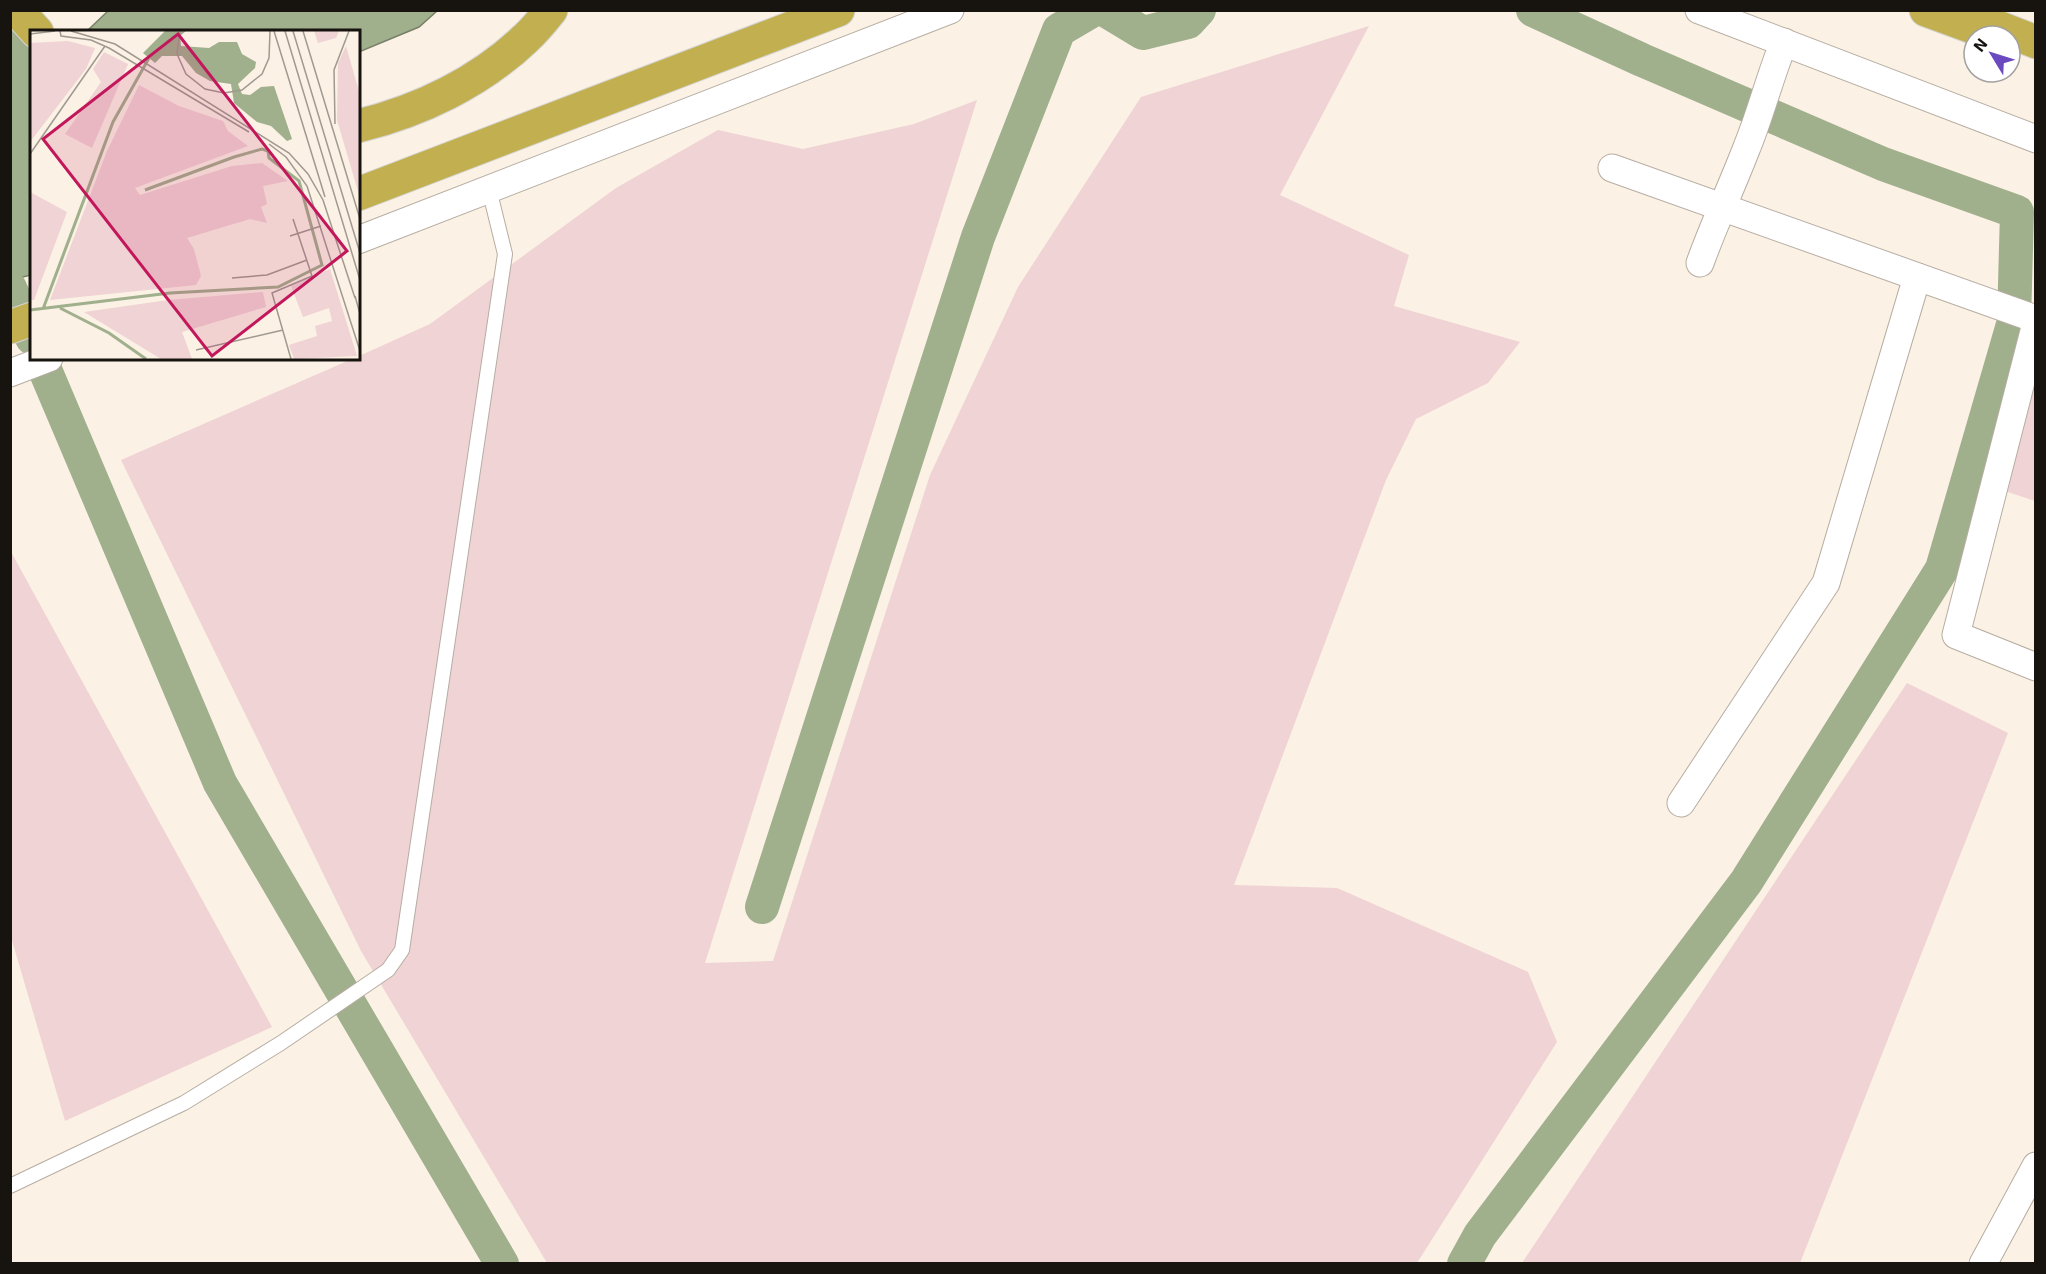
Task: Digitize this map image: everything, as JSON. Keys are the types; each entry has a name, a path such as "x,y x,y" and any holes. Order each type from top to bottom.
{"highway":[{"path":"17,10 35,30"},
{"path":"360,125 407,111 449,93 489,68 527,38 551,10"},
{"path":"360,193 838,10"},
{"path":"1942,13 1968,24"},
{"path":"1942,13 2036,42"},
{"path":"10,327 30,320"}],"street":[{"path":"360,239 950,10"},
{"path":"1699,10 2036,139"},
{"path":"1700,263 1721,207 1748,146 1772,71 1784,42"},
{"path":"1612,168 2036,321 1956,635 2036,667"},
{"path":"1681,803 1826,583 1917,277"},
{"path":"10,373 44,360"},
{"path":"1983,1263 2036,1166"}],"lane":[{"path":"10,1186 184,1103 281,1043 388,970 402,950 505,254 489,189"}],"shaded area":[{"path":"108,10 437,11 419,27 360,52 360,30 88,30"},
{"path":"10,11 30,30 30,275 11,280"},
{"path":"1369,26 1280,195 1409,255 1394,306 1520,342 1488,383 1416,419 1386,480 1234,885 1337,888 1528,972 1557,1042 1417,1263 547,1263 361,951 121,460 350,360 360,360 360,356 430,324 616,188 718,130 803,149 914,124 977,100 705,963 773,961 930,475 1018,287 1141,97"},
{"path":"2035,341 2035,501 1999,489"},
{"path":"10,550 272,1027 65,1121 11,937"},
{"path":"1907,683 2008,733 1800,1263 1522,1263"}],"waterway":[{"path":"762,907 978,237 1059,30 1093,10"},
{"path":"1105,10 1143,33 1188,22 1199,10"},
{"path":"1464,1264 1480,1235 1746,882 1942,569 2014,321 2017,212 1883,164 1642,60 1533,10"},
{"path":"10,288 30,333"},
{"path":"41,360 220,783 502,1264"}]}
